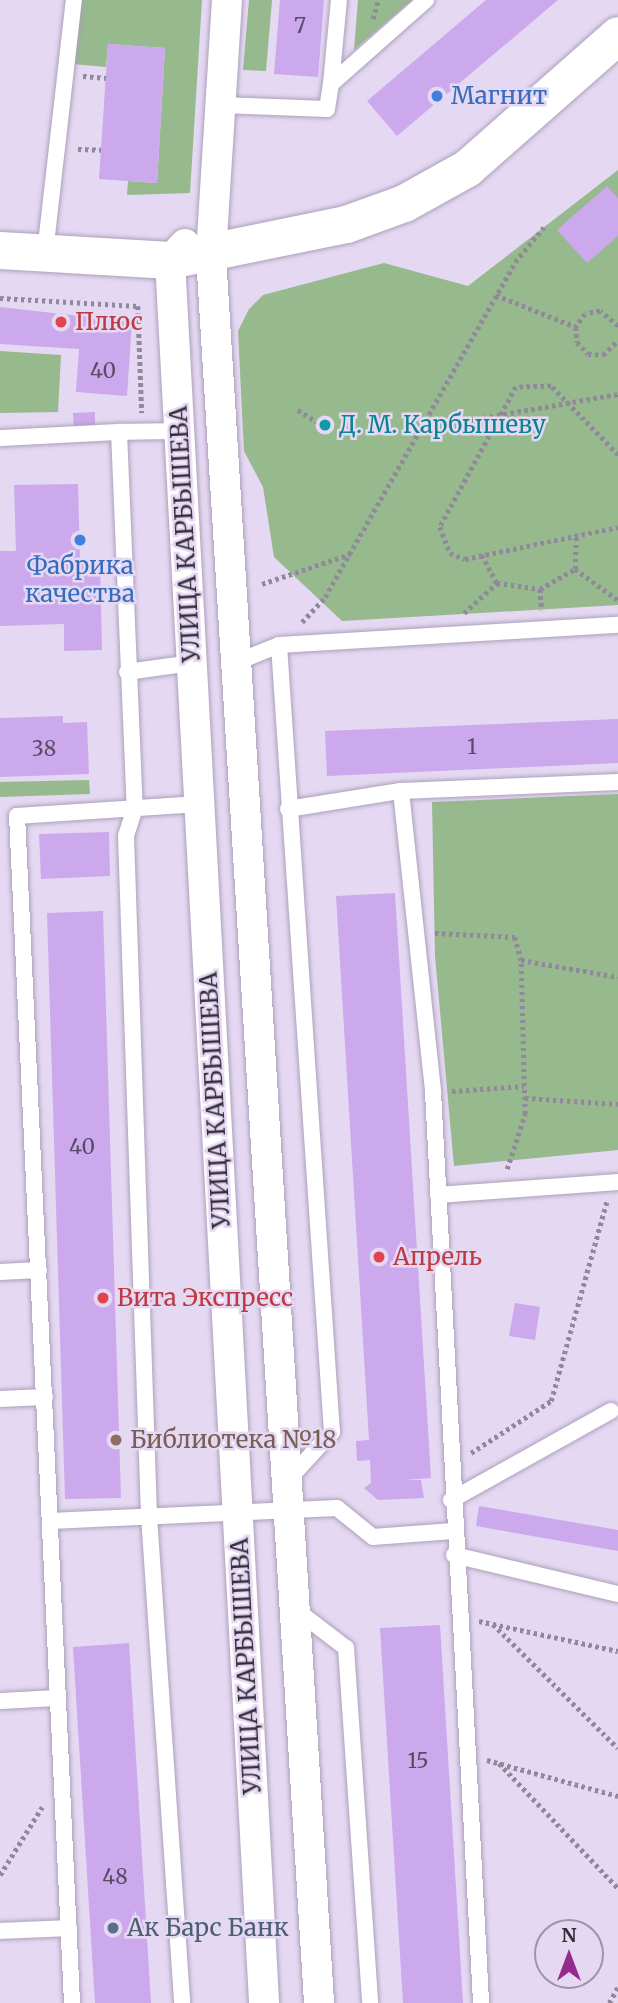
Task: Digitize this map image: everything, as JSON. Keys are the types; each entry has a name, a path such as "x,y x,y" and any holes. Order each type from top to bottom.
{"street":[{"name":"УЛИЦА КАРБЫШЕВА","path":"227,0 211,256 319,2003"},
{"path":"0,250 170,260 211,256 346,224 404,202 467,168 618,35"},
{"path":"170,260 213,213"},
{"name":"УЛИЦА КАРБЫШЕВА","path":"170,260 264,2003"}],"lane":[{"path":"45,253 74,0"},
{"path":"221,105 327,109 339,0"},
{"path":"331,84 426,0"},
{"path":"0,438 180,431"},
{"path":"119,432 127,672 135,808 126,836 149,1516 181,2003"},
{"path":"237,662 279,645 618,625"},
{"path":"279,645 332,1432 287,1495"},
{"path":"127,672 192,663"},
{"path":"288,809 401,791 618,782"},
{"path":"401,791 433,1092 451,1500 481,2003"},
{"path":"0,816 199,804"},
{"path":"17,816 72,2003"},
{"path":"438,1195 617,1182"},
{"path":"0,1272 39,1270"},
{"path":"0,1399 45,1397"},
{"path":"451,1500 611,1411"},
{"path":"50,1521 237,1511 287,1495 337,1508 373,1537 453,1531"},
{"path":"454,1555 618,1594"},
{"path":"295,1609 346,1648 370,2003"},
{"path":"0,1701 58,1698"},
{"path":"0,1931 69,1928"}],"path":[{"path":"279,645 325,597 496,295 544,227"},
{"path":"496,295 576,327"},
{"path":"0,298 138,306 142,432"},
{"path":"618,326 600,311 585,314 576,327 577,342 588,354 603,355 617,347 618,340"},
{"path":"618,454 551,386 534,382 516,387 496,418 440,527 450,553 482,555 618,527"},
{"path":"421,429 570,405 618,394"},
{"path":"298,410 322,425"},
{"path":"575,569 576,536"},
{"path":"262,584 350,554"},
{"path":"482,555 497,583"},
{"path":"497,583 541,589 575,569"},
{"path":"575,569 618,600"},
{"path":"440,636 497,583"},
{"path":"418,932 515,937 521,960 525,1098 499,1191"},
{"path":"521,960 618,977"},
{"path":"433,1092 524,1086"},
{"path":"525,1098 618,1104"},
{"path":"450,1466 551,1401 617,1182"},
{"path":"458,1616 618,1651"},
{"path":"493,1624 618,1748"},
{"path":"466,1755 618,1796"},
{"path":"499,1763 618,1888"},
{"path":"0,1875 62,1774"},
{"path":"609,2003 618,1987"}],"green space":[{"path":"78,0 202,0 190,193 127,195 128,181 157,183 165,48 108,44 106,67 73,64"},
{"path":"249,0 272,0 266,71 243,70"},
{"path":"358,0 412,0 354,50"},
{"path":"618,170 618,605 342,621 274,557 263,487 244,451 238,331 249,309 263,295 384,263 468,286"},
{"path":"0,351 61,355 58,412 0,413"},
{"path":"89,780 90,794 0,797 0,782"},
{"path":"618,794 618,1150 454,1166 435,956 432,802"}],"building":[{"path":"280,0 324,0 318,77 274,74"},
{"path":"486,0 558,0 397,136 367,101"},
{"path":"108,44 165,48 157,183 99,179"},
{"path":"607,186 618,198 618,236 587,263 557,230"},
{"path":"0,307 132,322 127,396 76,392 79,349 0,344"},
{"path":"95,412 95,430 74,431 73,413"},
{"path":"78,484 80,561 100,560 102,650 64,651 64,624 0,626 0,551 16,551 14,485"},
{"path":"63,716 63,723 87,722 89,774 0,777 0,718"},
{"path":"618,719 618,763 327,776 325,731"},
{"path":"109,832 110,876 41,879 39,834"},
{"path":"395,893 431,1478 404,1480 421,1480 424,1498 378,1500 364,1488 371,1483 370,1460 357,1461 356,1441 369,1440 336,896"},
{"path":"103,911 121,1498 65,1499 47,913"},
{"path":"515,1303 540,1307 535,1340 509,1336"},
{"path":"479,1506 618,1530 618,1551 476,1526"},
{"path":"440,1625 463,2003 403,2003 380,1628"},
{"path":"129,1643 151,2003 95,2003 73,1647"}],"place":[{"name":"Магнит","path":"437,96"},
{"name":"Плюс","path":"61,322"},
{"name":"Д. М. Карбышеву","path":"325,425"},
{"name":"Фабрика качества","path":"80,540"},
{"name":"Апрель","path":"379,1257"},
{"name":"Вита Экспресс","path":"103,1298"},
{"name":"Библиотека №18","path":"116,1440"},
{"name":"Ак Барс Банк","path":"113,1928"}]}
